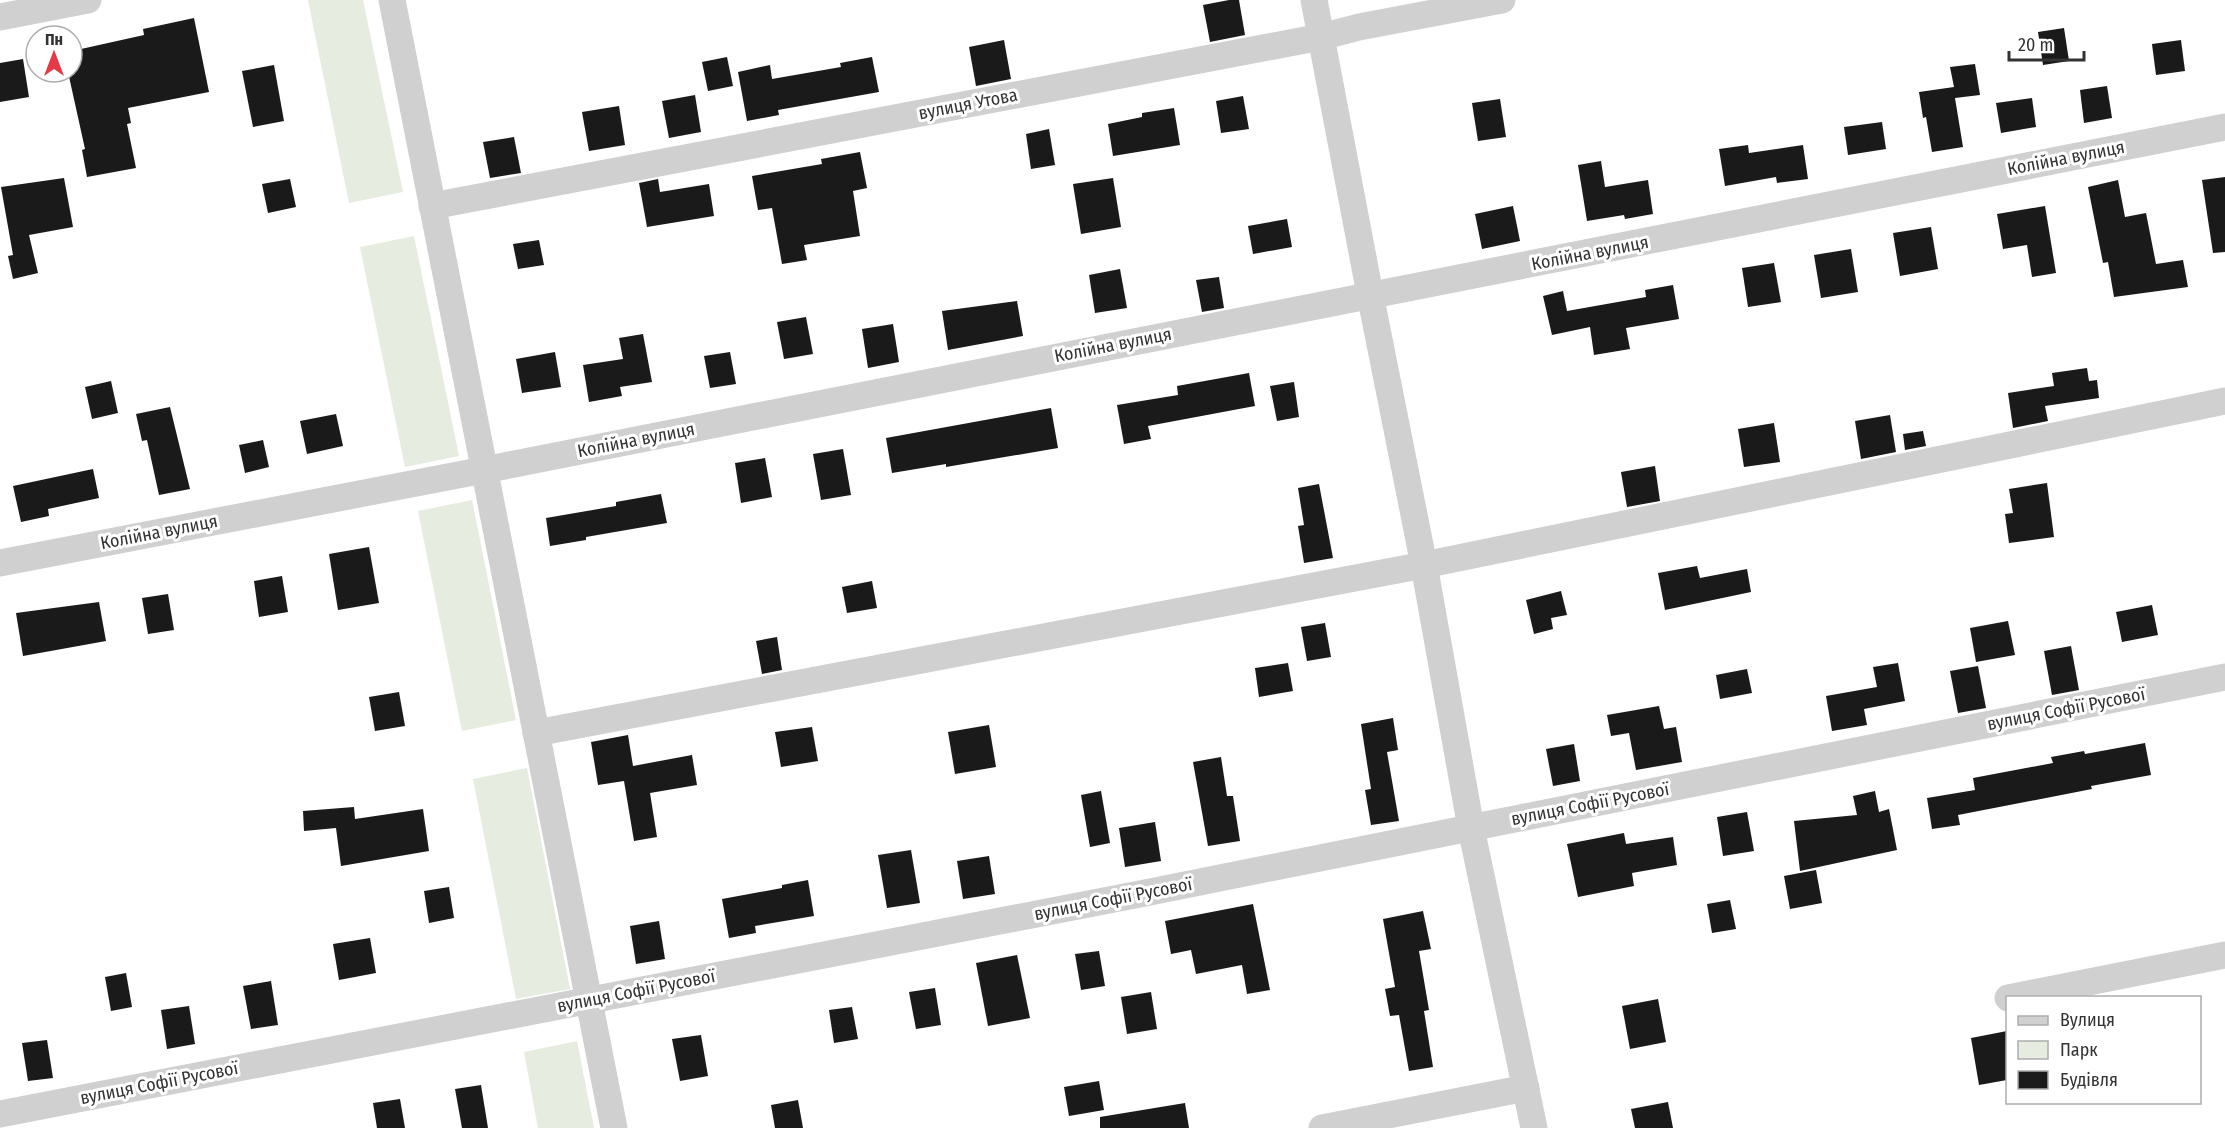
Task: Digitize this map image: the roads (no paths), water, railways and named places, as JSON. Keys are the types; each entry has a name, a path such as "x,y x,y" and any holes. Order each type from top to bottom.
{"street":[{"path":"0,17 88,0"},
{"path":"392,0 614,1128"},
{"path":"1314,0 1424,565 1471,828 1534,1128"},
{"name":"вулиця Утова","path":"432,206 1321,37 1359,27 1502,0"},
{"name":"Колійна вулиця","path":"0,563 484,470 1370,294 1510,269 2225,127"},
{"path":"536,733 1424,565 2225,401"},
{"name":"вулиця Софії Русової","path":"0,1114 1471,828 2225,678"},
{"path":"2017,996 2225,955"},
{"path":"1322,1128 1526,1088"}]}
